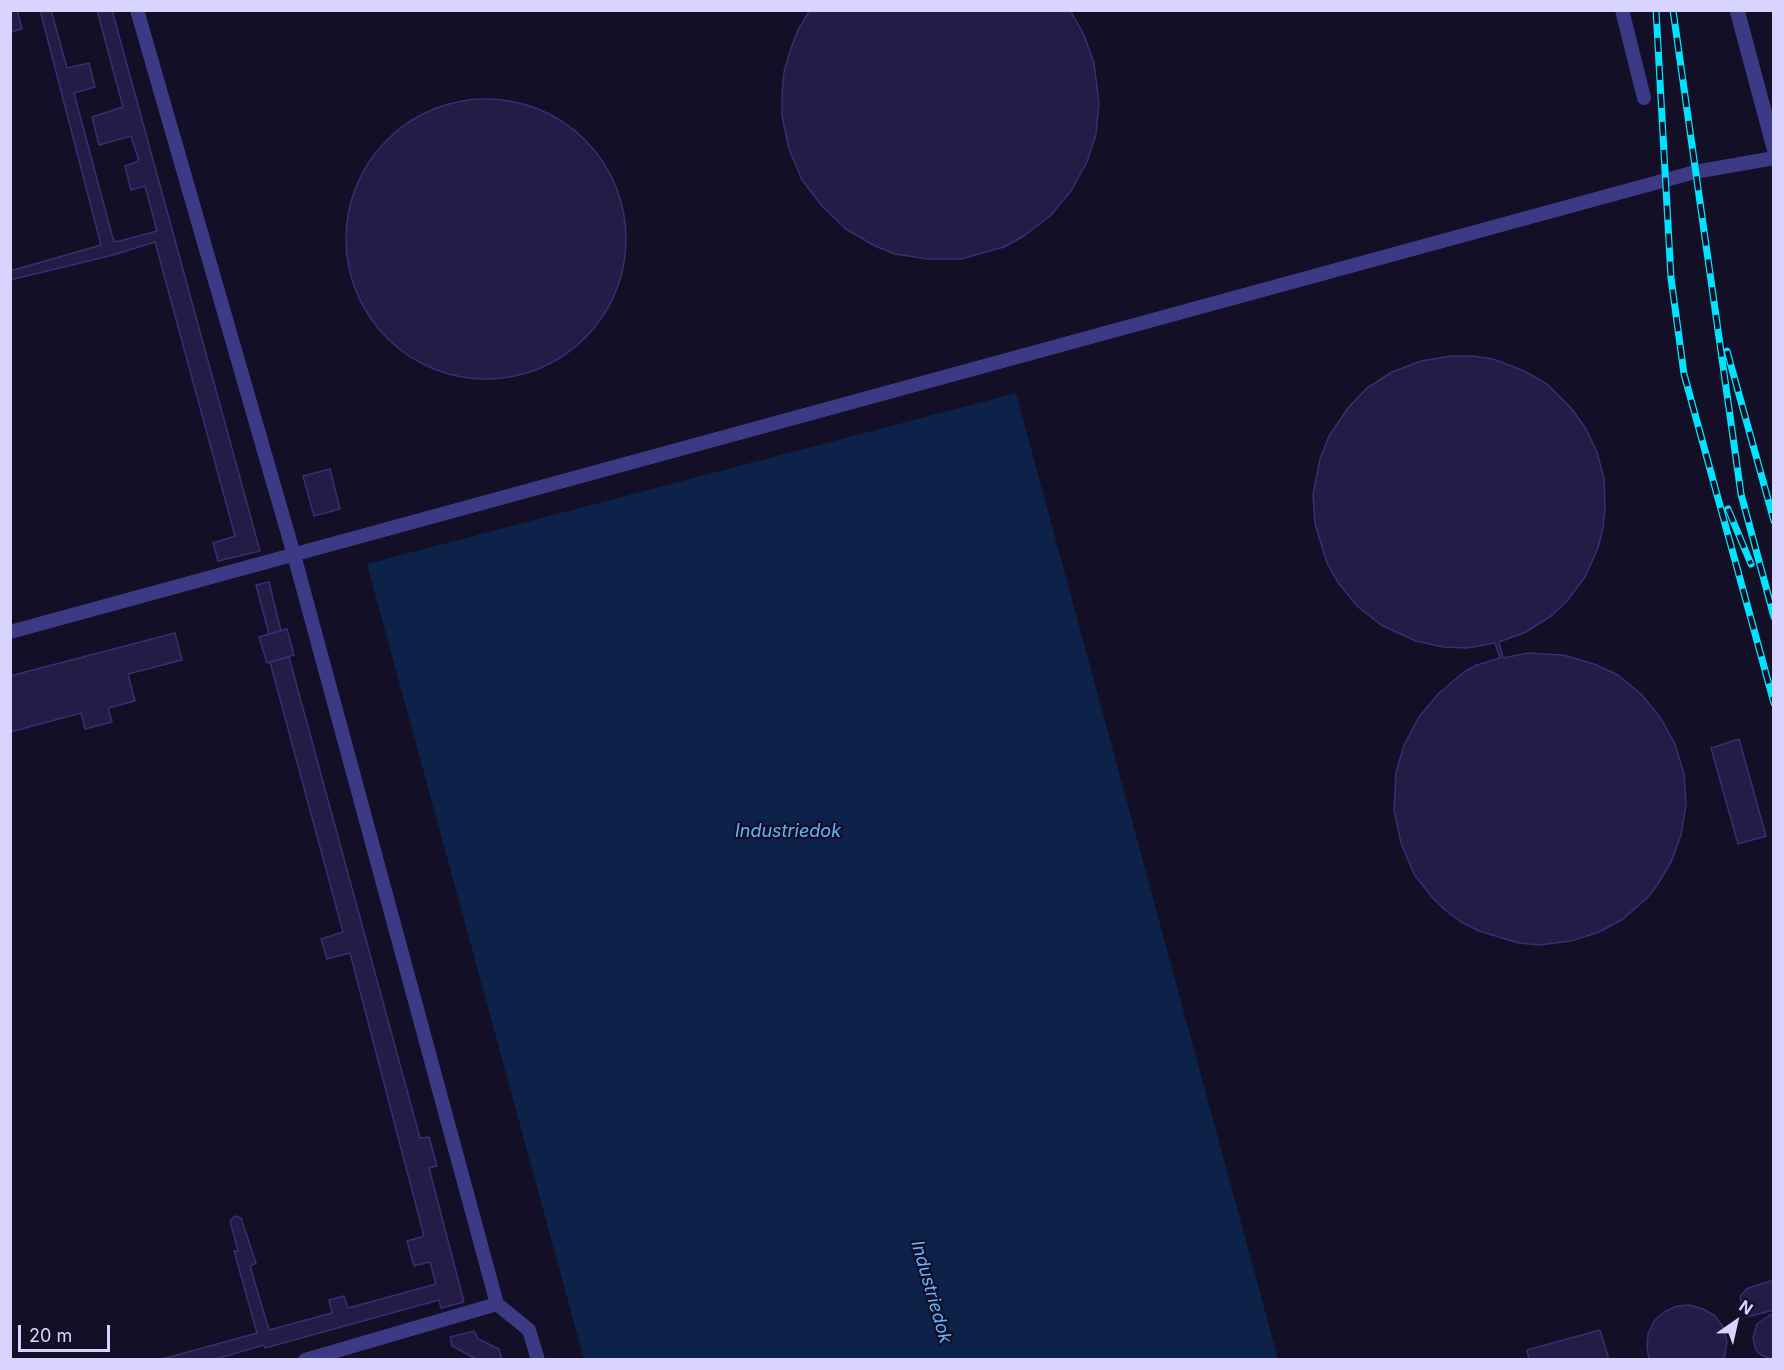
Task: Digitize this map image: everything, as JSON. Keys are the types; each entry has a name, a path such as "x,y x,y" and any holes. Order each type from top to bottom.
{"street":[{"path":"1737,10 1773,148"}],"lane":[{"path":"137,10 294,555 497,1304 529,1330 538,1359"},
{"path":"1622,10 1644,98"},
{"path":"10,632 1695,172 1773,158"},
{"path":"305,1359 497,1304"}],"water":[{"name":"Industriedok","path":"1016,393 1278,1359 584,1359 367,564"}],"building":[{"path":"10,10 17,10 22,29 10,32"},
{"path":"40,10 51,10 67,68 89,63 95,87 74,93 113,239 116,242 157,231 145,186 131,190 125,166 139,161 131,136 99,145 92,117 123,107 97,10 112,10 260,551 218,561 213,543 235,536 155,242 113,255 10,280 10,271 101,245"},
{"path":"810,10 1070,10 1084,35 1094,63 1099,103 1096,134 1087,162 1071,191 1050,216 1024,236 1004,247 961,259 928,259 895,254 875,246 846,229 822,206 802,180 789,149 782,116 782,94 784,72 790,51 798,30"},
{"path":"486,99 513,102 540,110 564,123 585,140 602,161 615,185 623,212 626,239 623,266 615,293 602,317 585,338 564,355 540,368 513,376 486,379 459,376 432,368 408,355 387,338 370,317 357,293 349,266 346,239 349,212 357,185 370,161 387,140 408,123 432,110 459,102"},
{"path":"1452,356 1493,359 1522,370 1547,384 1572,409 1586,429 1597,452 1604,479 1603,528 1598,548 1585,577 1566,602 1551,616 1526,632 1499,642 1503,658 1528,653 1563,655 1594,664 1618,675 1641,694 1660,717 1675,744 1684,774 1686,805 1681,835 1671,862 1658,884 1648,897 1623,919 1599,932 1571,941 1540,945 1519,943 1479,931 1461,922 1445,910 1414,874 1401,843 1394,810 1396,773 1404,745 1419,717 1439,693 1464,672 1477,665 1500,658 1495,643 1467,648 1443,647 1416,641 1381,625 1357,606 1337,581 1327,563 1315,524 1313,495 1320,459 1329,436 1348,408 1367,388 1392,372 1421,361"},
{"path":"330,469 340,509 314,516 303,476"},
{"path":"269,582 281,631 269,634 256,585"},
{"path":"287,629 294,655 267,663 259,637"},
{"path":"175,633 182,660 128,674 135,701 108,708 112,722 85,729 81,713 10,732 10,676"},
{"path":"289,657 420,1138 429,1137 437,1166 429,1168 464,1302 441,1308 439,1300 265,1348 264,1345 212,1360 159,1360 257,1333 234,1251 238,1251 230,1221 235,1216 241,1218 256,1263 250,1266 269,1330 332,1313 329,1300 344,1296 348,1308 436,1284 430,1262 414,1266 407,1241 424,1236 350,953 327,959 321,939 343,932 270,662"},
{"path":"1739,739 1766,836 1738,844 1711,748"},
{"path":"1774,1280 1774,1310 1747,1317 1744,1314 1740,1296 1748,1288"},
{"path":"1690,1305 1715,1316 1723,1327 1727,1341 1724,1360 1649,1360 1648,1334 1654,1321 1664,1312 1677,1306"},
{"path":"1770,1315 1774,1315 1774,1360 1761,1355 1756,1350 1753,1338 1757,1324"},
{"path":"1600,1330 1609,1360 1529,1360 1527,1350"},
{"path":"474,1331 478,1339 499,1349 502,1360 478,1360 452,1346 450,1337"}],"railway":[{"path":"1656,10 1671,278 1684,374 1774,703"},
{"path":"1673,10 1741,494 1774,617"},
{"path":"1727,351 1774,521"},
{"path":"1728,509 1751,564"}]}
